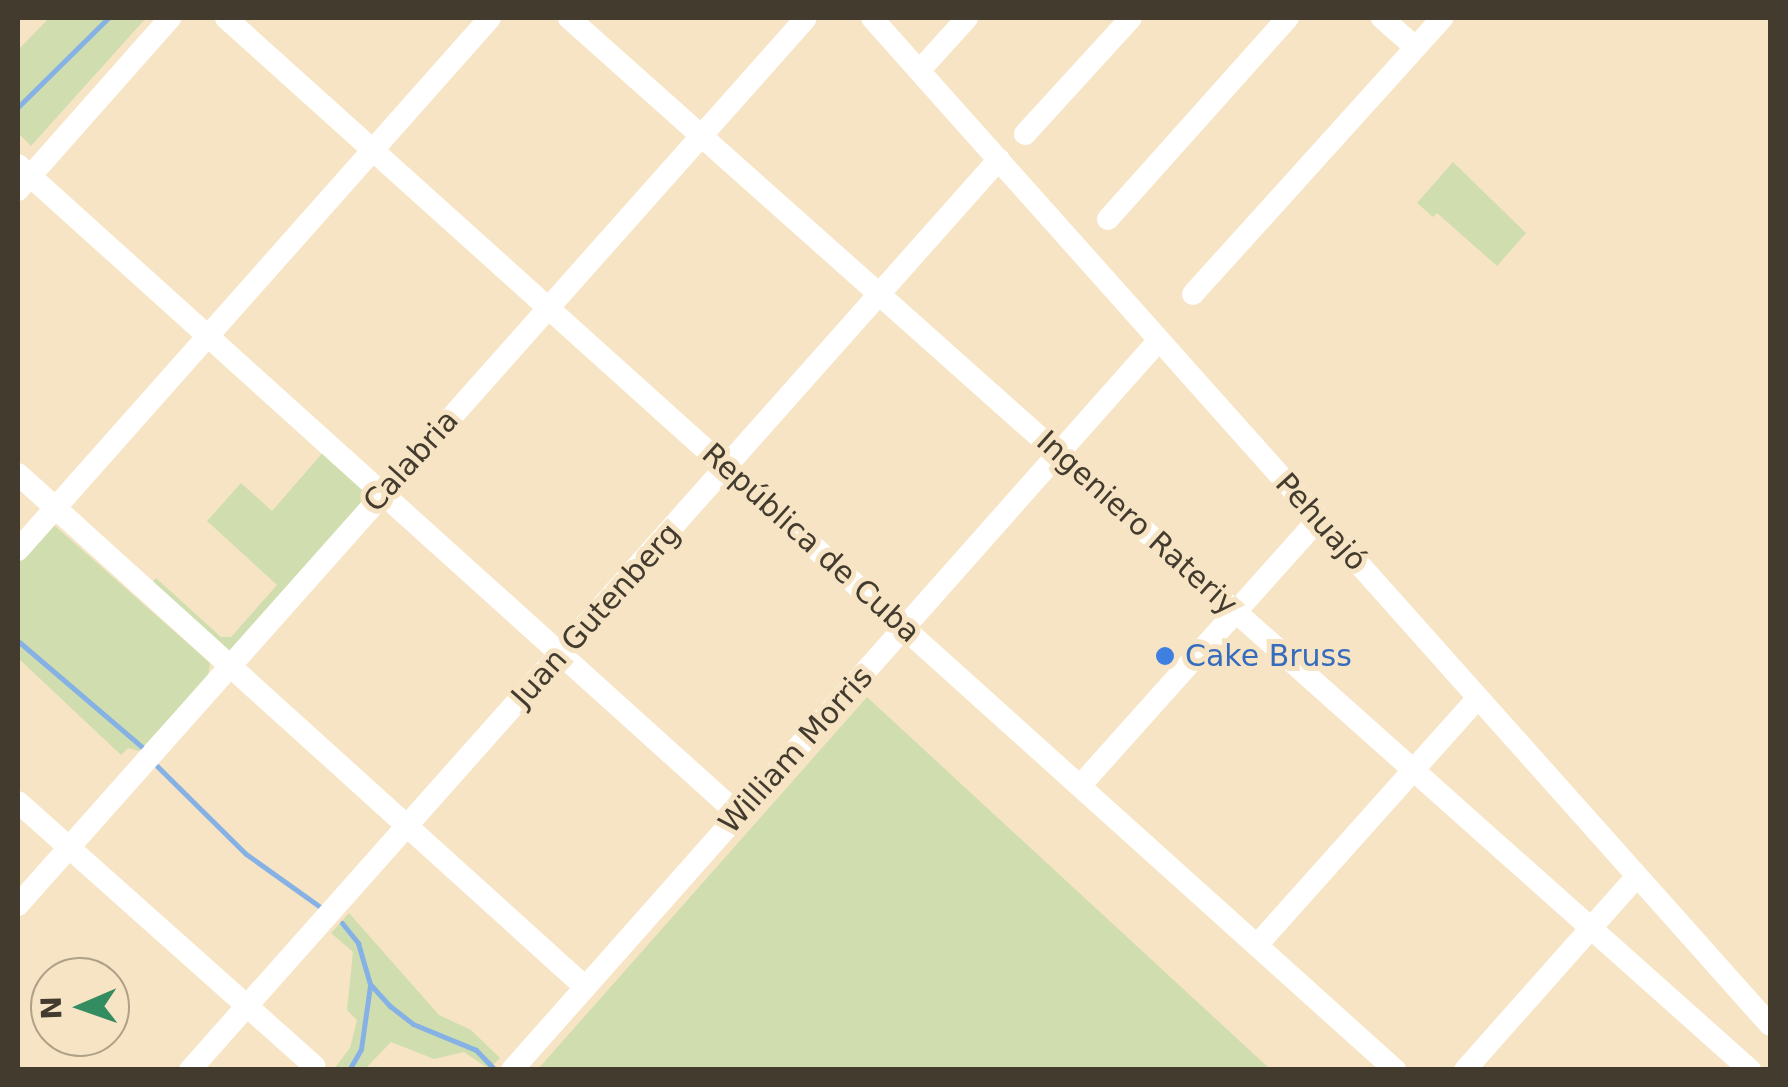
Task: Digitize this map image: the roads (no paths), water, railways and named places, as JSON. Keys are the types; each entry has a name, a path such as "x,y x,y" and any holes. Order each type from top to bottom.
{"street":[{"path":"170,18 22,177 207,336 738,814"},
{"name":"República de Cuba","path":"226,18 1396,1070"},
{"path":"18,550 490,18"},
{"name":"Ingeniero Rateriy","path":"569,18 1754,1070"},
{"name":"Calabria","path":"18,905 806,18"},
{"name":"Pehuajó","path":"872,18 1770,1026"},
{"path":"920,70 967,18"},
{"path":"1025,134 1131,18"},
{"path":"1108,219 1288,18"},
{"path":"1382,18 1415,47"},
{"path":"1194,294 1442,18"},
{"name":"Juan Gutenberg","path":"190,1070 999,159"},
{"name":"William Morris","path":"512,1070 1159,340"},
{"path":"18,474 585,987"},
{"path":"1080,786 1319,519"},
{"path":"1258,945 1478,698"},
{"path":"18,802 314,1066"},
{"path":"1465,1070 1637,876"},
{"path":"1754,1070 1770,1055"}],"waterway":[{"path":"18,107 108,18"},
{"path":"18,641 142,747"},
{"path":"157,766 246,854 319,906"},
{"path":"342,923 358,943 370,984 390,1006 413,1024 476,1050 495,1070"},
{"path":"349,1070 361,1049 370,986"}],"place":[{"name":"Cake Bruss","path":"1165,656"}]}
